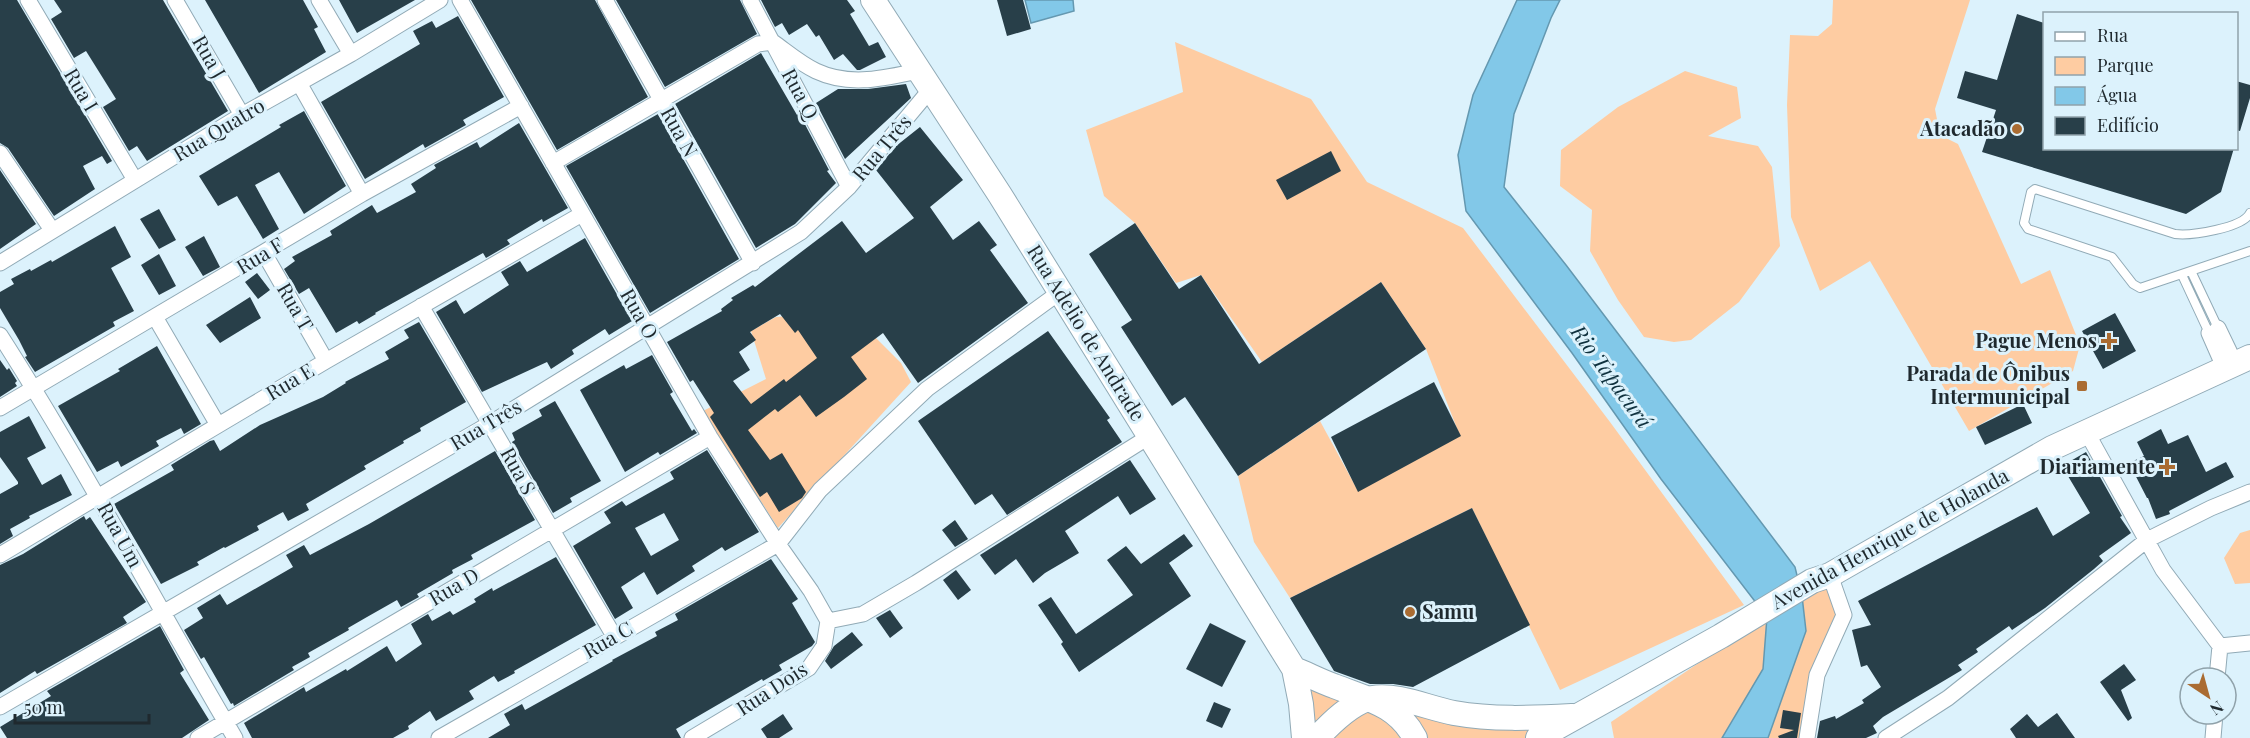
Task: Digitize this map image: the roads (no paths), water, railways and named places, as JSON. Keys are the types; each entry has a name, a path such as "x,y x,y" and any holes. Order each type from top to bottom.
{"main road":[{"name":"Rua Adelio de Andrade","path":"873,0 1000,195 1294,669"},
{"name":"Avenida Henrique de Holanda","path":"1538,738 2052,448 2237,353"},
{"path":"1821,578 1825,564 1934,499 2056,431 2237,353"},
{"path":"1294,669 1372,698 1396,699 1453,712 1506,719 1575,716"},
{"path":"1294,669 1301,704 1304,738"},
{"path":"1317,738 1346,712 1372,698"},
{"path":"1372,698 1400,717 1415,738"}],"street":[{"name":"Rua I","path":"28,0 135,180"},
{"name":"Rua J","path":"175,0 242,115"},
{"path":"319,0 351,54"},
{"name":"Rua Quatro","path":"0,263 242,115 351,54 440,0"},
{"name":"Rua O","path":"460,0 711,437 828,621"},
{"name":"Rua N","path":"605,0 753,263"},
{"name":"Rua Q","path":"750,0 849,187"},
{"path":"553,163 758,44 772,42 816,71 840,79 924,80"},
{"name":"Rua Três","path":"0,706 491,423 801,232 849,187 924,80"},
{"path":"298,83 362,194"},
{"name":"Rua F","path":"0,408 362,194 522,106"},
{"path":"0,153 52,230"},
{"name":"Rua E","path":"0,555 326,361 582,214"},
{"name":"Rua T","path":"264,253 326,361"},
{"path":"778,544 820,490 927,389 1060,292"},
{"name":"Rua S","path":"421,306 491,423 550,531 614,636"},
{"path":"155,317 218,425"},
{"path":"2214,330 2237,353"},
{"name":"Rua Um","path":"0,336 34,388 98,497 235,738"},
{"path":"2086,431 2163,570 2220,646 2218,666"},
{"path":"828,621 862,614 872,609 1150,436"},
{"name":"Rua D","path":"198,738 711,437"},
{"path":"1886,738 1948,698 2147,540 2211,508 2250,492"},
{"name":"Rua C","path":"440,738 614,636 778,544"},
{"path":"1807,738 1817,675 1844,615 1821,578"},
{"name":"Rua Dois","path":"692,738 809,668 824,646 828,621"},
{"path":"2220,646 2250,643"}],"lane":[{"path":"2249,214 2242,221 2193,235 2175,234 2035,189 2031,192 2024,223 2026,227 2112,257 2136,287 2140,288 2250,251"},
{"path":"2191,271 2214,330"},
{"path":"2182,275 2214,330"}],"water":[{"path":"1025,0 1073,0 1074,11 1031,23"},
{"name":"Rio Tapacurá","path":"1517,0 1560,0 1514,114 1504,187 1566,265 1795,567 1802,596 1806,631 1768,738 1722,738 1763,669 1767,617 1661,479 1572,353 1466,211 1458,155 1473,95"}],"place":[{"name":"Atacadão","path":"2017,129"},
{"name":"Pague Menos","path":"2109,341"},
{"name":"Parada de Ônibus Intermunicipal","path":"2082,386"},
{"name":"Diariamente","path":"2167,467"},
{"name":"Samu","path":"1410,612"}]}
